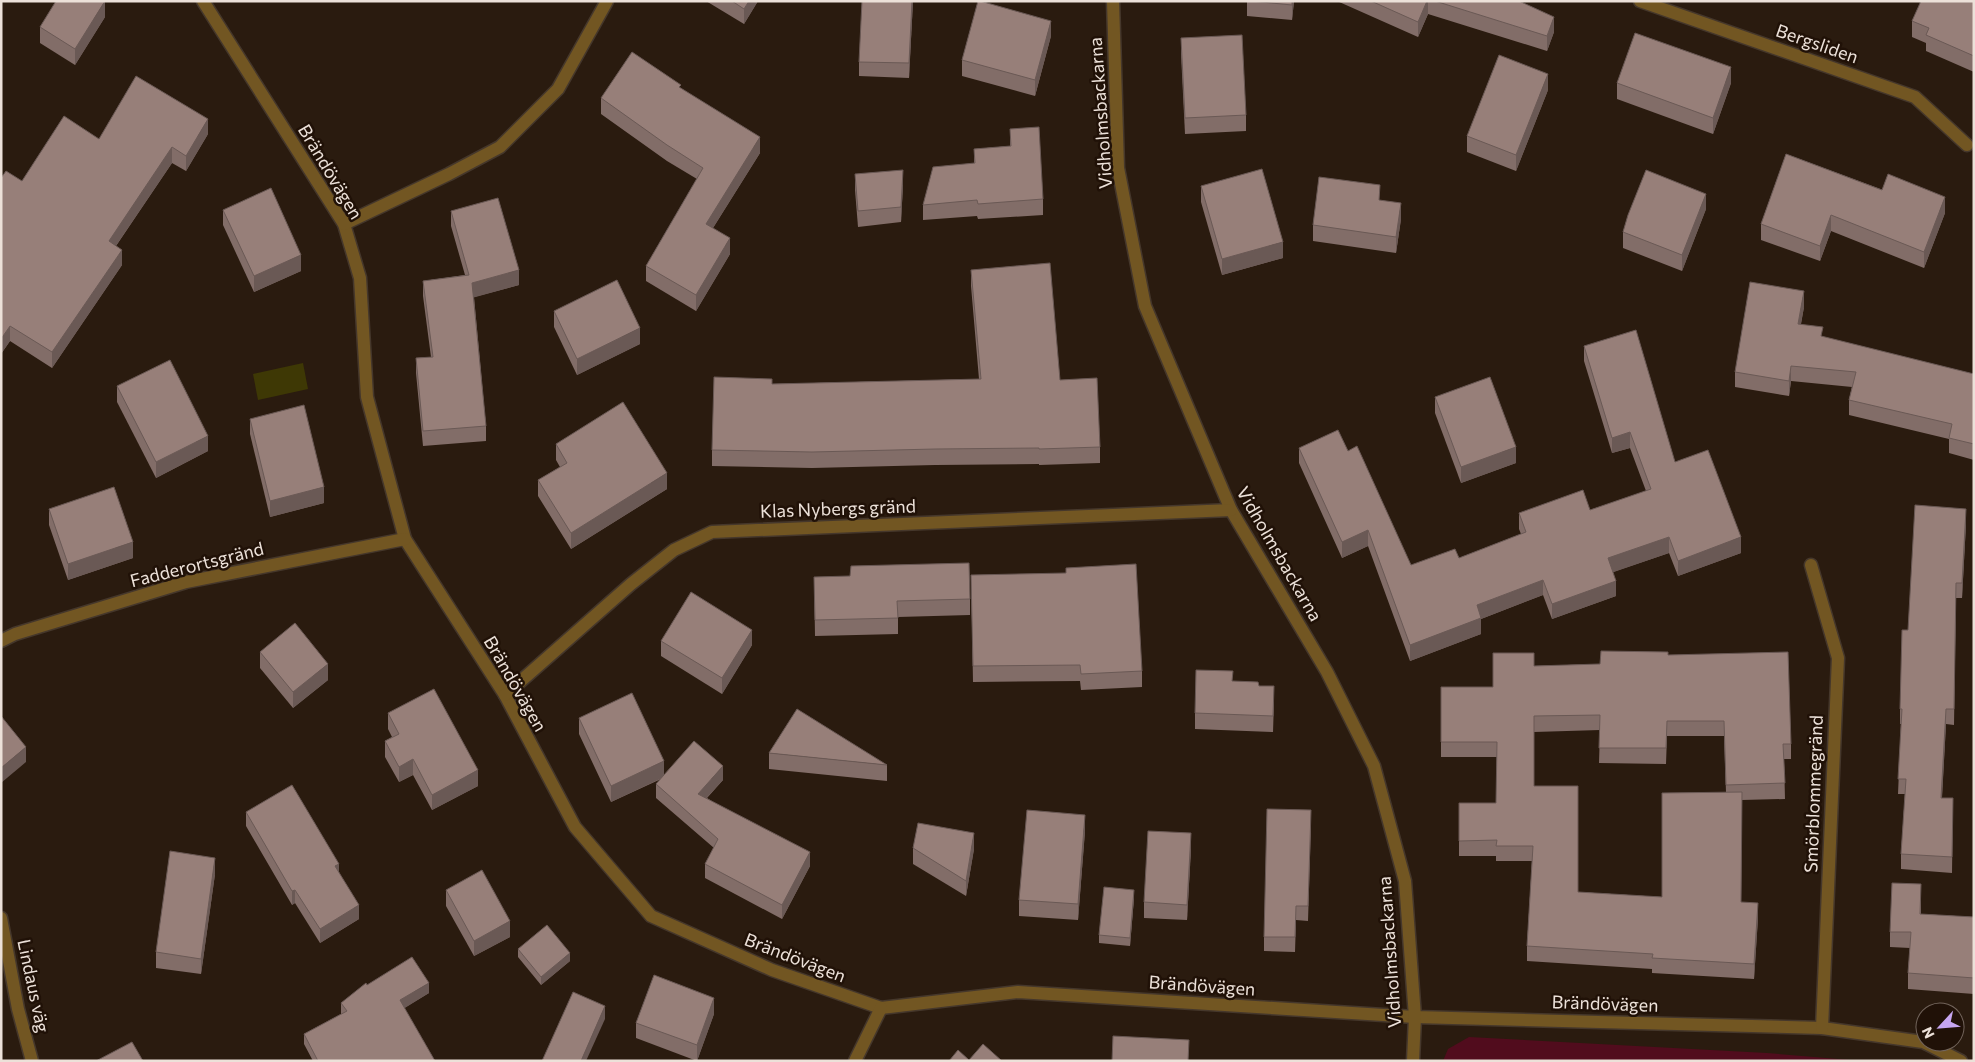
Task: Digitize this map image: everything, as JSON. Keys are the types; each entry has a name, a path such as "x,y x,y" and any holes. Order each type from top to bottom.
{"street":[{"name":"Brändövägen","path":"204,1 344,224 360,278 367,397 405,538 505,696 575,827 651,916 772,970 880,1008 1018,992 1415,1017 1822,1028 1923,1042 1961,1061"},
{"path":"344,224 450,174 500,147 558,89 607,1"},
{"name":"Vidholmsbackarna","path":"1113,1 1118,168 1145,306 1231,510 1327,672 1374,766 1405,881 1415,1017 1413,1061"},
{"name":"Bergsliden","path":"1640,1 1915,97 1967,145"},
{"name":"Klas Nybergs gränd","path":"505,696 631,584 674,550 712,532 1231,510"},
{"name":"Fadderortsgränd","path":"1,641 15,634 186,582 405,538"},
{"name":"Smörblommegränd","path":"1811,565 1838,658 1822,1028"},
{"name":"Lindaus väg","path":"1,918 18,1009 32,1061"},
{"path":"855,1061 880,1008"}],"shaded area":[{"path":"303,363 308,389 258,400 253,374"},
{"path":"1469,1037 1767,1053 1850,1060 1443,1061 1448,1049"}],"building":[{"path":"56,1 105,1 75,49 40,27"},
{"path":"732,1 749,1 744,9"},
{"path":"862,1 912,1 909,63 859,62"},
{"path":"978,1 1051,21 1035,80 962,60"},
{"path":"1251,1 1292,1 1292,5"},
{"path":"1371,1 1427,1 1418,22"},
{"path":"1435,1 1519,1 1554,17 1547,36"},
{"path":"1921,1 1974,1 1974,56 1926,35 1929,28 1912,21"},
{"path":"1635,33 1731,67 1713,118 1617,83"},
{"path":"1242,35 1246,115 1185,118 1181,38"},
{"path":"632,52 681,85 679,87 760,137 706,224 730,238 696,295 646,266 703,168 601,98"},
{"path":"1499,55 1548,74 1516,155 1467,136"},
{"path":"136,76 208,119 186,156 172,147 109,241 122,250 52,352 10,326 1,339 1,178 6,171 22,181 64,116 99,139"},
{"path":"1039,127 1043,199 978,204 977,200 923,205 933,167 975,163 974,149 1011,146 1010,129"},
{"path":"1786,154 1882,190 1888,174 1945,197 1924,252 1831,215 1820,246 1761,224"},
{"path":"1262,169 1283,242 1222,259 1201,186"},
{"path":"903,170 901,207 858,211 855,174"},
{"path":"1646,170 1706,194 1682,255 1623,232"},
{"path":"1319,177 1380,185 1379,200 1401,203 1396,237 1313,225"},
{"path":"271,188 301,255 254,276 223,210"},
{"path":"498,198 519,270 472,283 486,426 423,431 416,358 433,357 423,281 469,275 451,211"},
{"path":"1050,263 1060,380 1097,378 1100,447 812,452 712,450 714,377 772,379 772,384 981,379 971,270"},
{"path":"617,280 640,328 577,359 554,311"},
{"path":"1750,282 1804,291 1798,324 1823,327 1821,336 1974,374 1974,444 1949,438 1952,424 1849,400 1856,372 1791,366 1789,381 1735,372"},
{"path":"1636,330 1675,462 1708,450 1741,537 1678,561 1669,537 1608,558 1616,581 1552,604 1543,580 1477,605 1481,618 1410,645 1368,530 1342,542 1299,448 1338,430 1348,451 1357,446 1411,565 1455,549 1459,558 1526,532 1519,513 1583,490 1590,510 1651,489 1630,432 1612,438 1584,346"},
{"path":"170,360 208,436 156,462 117,386"},
{"path":"1490,377 1516,447 1461,467 1435,397"},
{"path":"623,402 667,473 571,533 538,480 567,463 556,444"},
{"path":"304,405 324,487 270,501 250,419"},
{"path":"114,487 133,542 68,564 49,509"},
{"path":"1915,505 1966,509 1962,583 1956,583 1954,709 1946,709 1941,798 1953,798 1952,857 1901,854 1906,779 1898,779 1902,709 1900,709 1902,630 1908,630"},
{"path":"969,563 970,599 897,601 898,618 815,620 814,577 850,576 851,566"},
{"path":"1136,564 1142,671 1081,674 1080,665 973,666 971,575 1066,573 1066,568"},
{"path":"691,592 752,630 722,678 661,641"},
{"path":"295,623 328,664 293,692 260,652"},
{"path":"1601,651 1668,652 1668,655 1788,652 1791,744 1783,744 1785,783 1726,785 1724,721 1667,721 1666,748 1599,748 1600,715 1534,716 1534,786 1578,786 1578,892 1662,897 1662,793 1742,792 1741,902 1758,903 1754,964 1652,958 1653,954 1527,946 1533,846 1496,846 1497,840 1459,841 1459,803 1496,803 1497,742 1441,742 1441,687 1493,687 1493,653 1534,653 1534,666 1600,664"},
{"path":"1196,670 1233,671 1232,681 1258,682 1259,686 1274,686 1273,716 1195,713"},
{"path":"434,689 478,770 432,795 413,759 399,767 385,741 399,734 388,713"},
{"path":"632,693 664,761 611,786 579,718"},
{"path":"797,709 887,765 769,753"},
{"path":"1,716 26,747 1,768"},
{"path":"694,741 723,766 698,794 810,852 782,905 705,864 718,839 656,784"},
{"path":"292,785 339,864 335,866 359,905 320,929 295,890 292,891 246,812"},
{"path":"1267,809 1311,810 1308,906 1296,906 1295,937 1264,937"},
{"path":"1027,810 1085,815 1078,904 1019,900"},
{"path":"918,823 974,833 966,881 913,848"},
{"path":"1148,831 1191,833 1187,905 1144,902"},
{"path":"170,851 215,858 201,959 156,952"},
{"path":"482,870 510,921 474,941 446,890"},
{"path":"1892,883 1921,884 1920,914 1974,917 1974,978 1908,973 1911,932 1890,932"},
{"path":"1104,887 1134,890 1130,938 1099,935"},
{"path":"547,925 570,953 541,977 518,949"},
{"path":"412,957 429,983 400,1000 435,1061 318,1061 304,1034 347,1011 341,1003 366,983 367,985"},
{"path":"654,975 714,998 697,1045 636,1023"},
{"path":"573,992 605,1006 581,1061 542,1061"},
{"path":"1113,1036 1189,1040 1188,1061 1112,1061"},
{"path":"132,1042 143,1061 96,1061"},
{"path":"983,1044 1002,1061 949,1061 958,1050 969,1060"}]}
